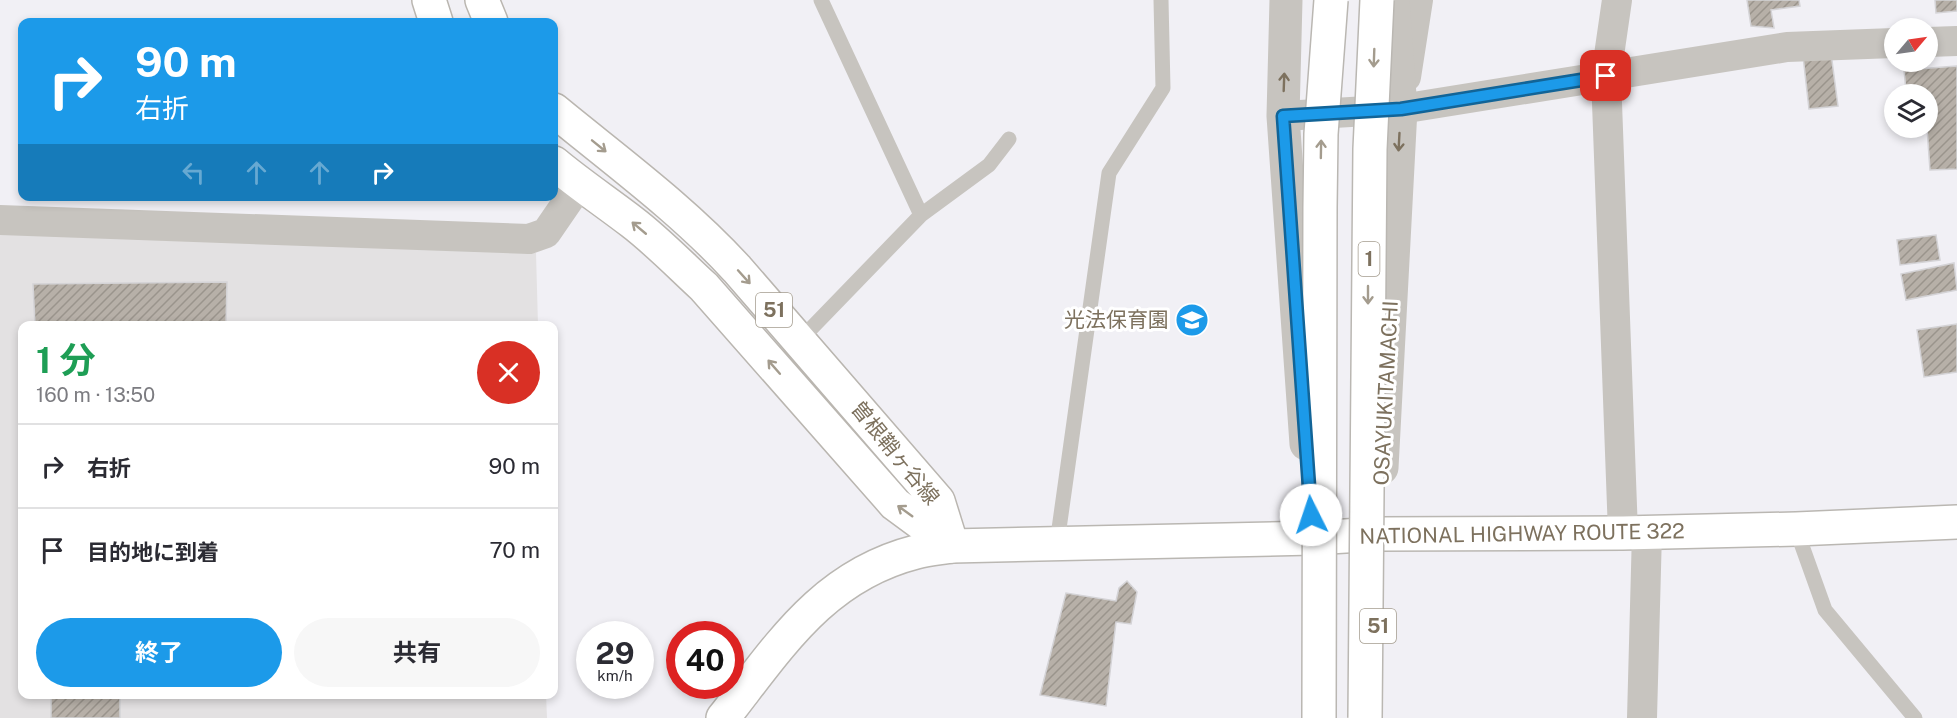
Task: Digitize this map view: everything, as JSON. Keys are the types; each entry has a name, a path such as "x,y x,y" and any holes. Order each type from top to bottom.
{"main road":[{"path":"429,0 435,18"},
{"path":"482,0 489,18"},
{"path":"1319,718 1321,134 1331,0"},
{"name":"1","path":"1365,718 1372,527 1370,149 1377,0"},
{"name":"曽根鞘ヶ谷線","path":"558,113 681,213 710,240 800,340 938,501 952,546"},
{"name":"曽根鞘ヶ谷線","path":"558,167 579,185 632,222 704,287 895,504 952,546"},
{"path":"1304,718 1311,305 1320,207"},
{"name":"NATIONAL HIGHWAY ROUTE 322","path":"723,718 801,620 838,587 878,565 916,552 952,546 1313,538 1372,527 1635,533 1796,530 1957,522"},
{"path":"1372,527 1378,718"},
{"path":"1311,718 1313,538"}],"street":[{"path":"1286,0 1283,116 1313,538"},
{"name":"OSAYUKITAMACHI","path":"1372,527 1401,109 1393,0"},
{"path":"1401,109 1418,0"},
{"path":"1617,0 1606,76 1635,533 1642,718"},
{"path":"1938,42 1957,41"},
{"path":"1283,116 1401,109 1787,47 1884,43"},
{"path":"0,220 529,239 546,233 579,185"}],"lane":[{"path":"821,0 921,215"},
{"path":"1057,543 1109,173 1163,88 1161,0"},
{"path":"800,340 921,215 989,165 1009,139"},
{"path":"1796,530 1825,610 1915,718"}],"shaded area":[{"path":"0,228 536,253 538,321 18,321 18,699 546,699 547,718 0,718"}],"building":[{"path":"1747,0 1799,0 1800,6 1771,10 1774,28 1751,26"},
{"path":"1935,0 1957,0 1957,11 1936,13"},
{"path":"1831,53 1838,106 1809,109 1803,56"},
{"path":"1957,66 1957,169 1930,170 1928,138 1938,138 1938,84 1905,84 1904,72 1938,72 1938,67"},
{"path":"1936,235 1940,260 1900,265 1897,240"},
{"path":"1954,263 1957,290 1906,300 1901,274"},
{"path":"227,282 226,321 35,321 33,284"},
{"path":"1957,324 1957,372 1924,377 1917,330"},
{"path":"1127,581 1137,592 1131,624 1116,622 1106,706 1040,695 1066,593 1116,601 1119,588"},
{"path":"51,699 120,699 120,718 51,718"}],"place":[{"name":"光法保育園","path":"1192,320"}],"route":[{"path":"1311,515 1283,116 1401,109 1606,76"}]}
